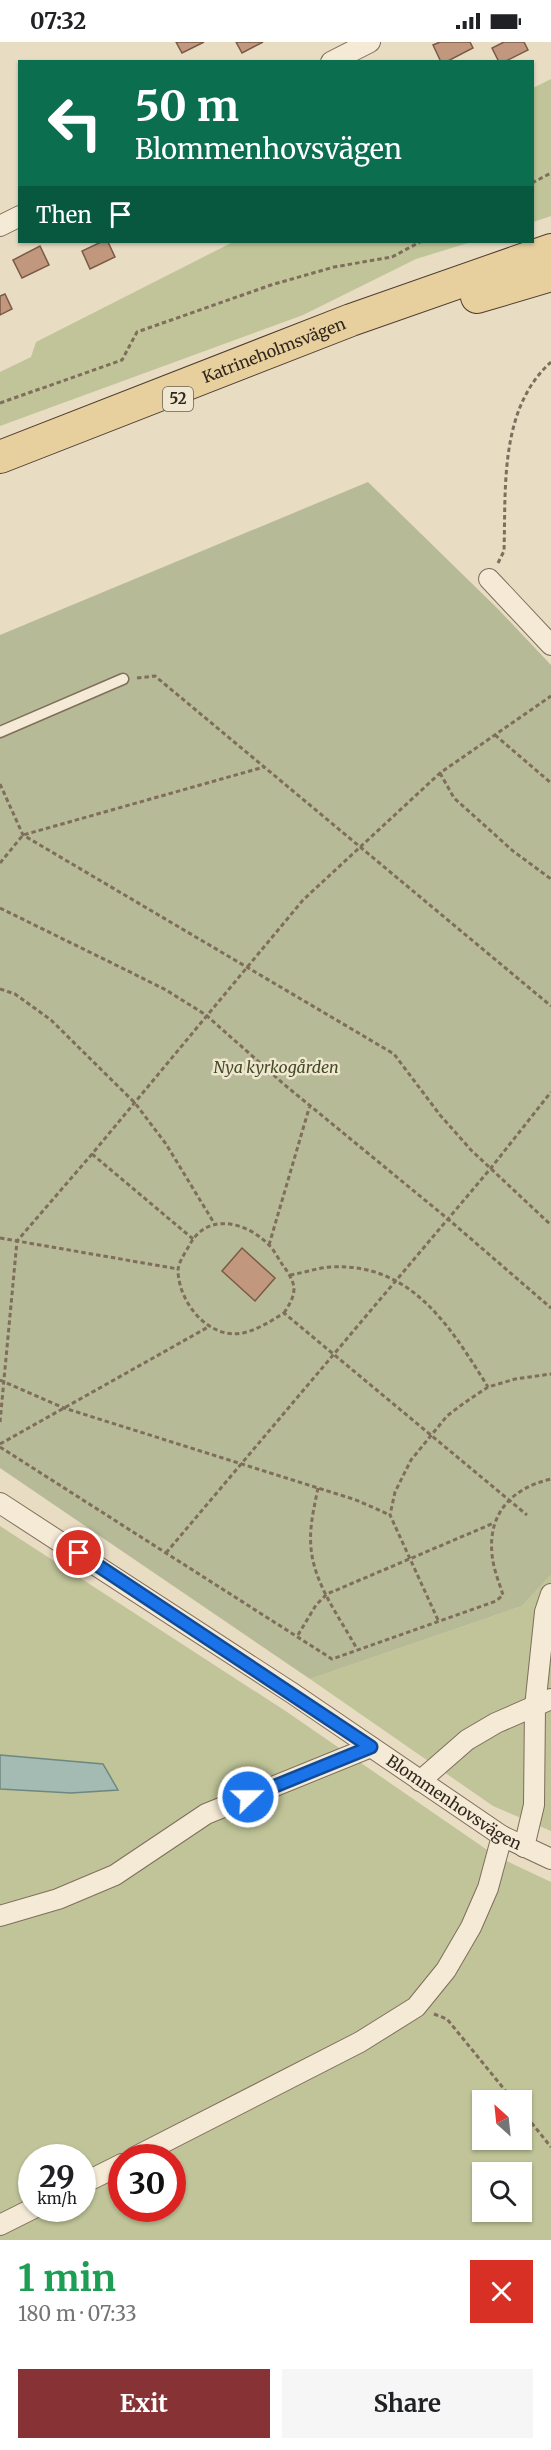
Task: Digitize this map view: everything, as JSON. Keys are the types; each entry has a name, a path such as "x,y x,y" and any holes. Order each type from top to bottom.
{"main road":[{"name":"Katrineholmsvägen","path":"0,457 351,320 551,250"},
{"name":"Katrineholmsvägen","path":"0,471 231,378 358,334 551,275"}],"street":[{"path":"335,60 370,42"},
{"path":"0,226 18,217"},
{"path":"489,579 551,645"},
{"name":"Blommenhovsvägen","path":"0,1503 283,1686 502,1836 551,1860"},
{"path":"524,1847 534,1805 543,1703 545,1612 551,1594"},
{"path":"420,1781 467,1740 496,1723 543,1703"},
{"path":"0,1916 58,1899 115,1875 206,1814 371,1747"},
{"path":"160,2144 360,2042 416,2007 446,1970 471,1927 488,1888 502,1836"},
{"path":"0,2225 18,2216"}],"lane":[{"path":"0,732 123,679"}],"path":[{"path":"534,182 551,173"},
{"path":"0,403 122,360 137,332 271,285 334,267 392,257 418,243"},
{"path":"489,579 504,551 508,450 514,425 526,395 551,362"},
{"path":"123,679 155,676 551,1006"},
{"path":"0,1422 2,1381 17,1241 249,968 303,900 440,772 551,696"},
{"path":"495,735 551,783"},
{"path":"0,862 23,835 265,767"},
{"path":"440,772 454,798 513,851 551,879"},
{"path":"0,784 23,835 394,1054 440,1115 551,1225"},
{"path":"0,908 166,990 206,1016 551,1308"},
{"path":"0,989 15,994 51,1020 135,1103 166,1144 213,1223"},
{"path":"166,1553 491,1168 551,1092"},
{"path":"269,1245 310,1106"},
{"path":"92,1154 193,1239"},
{"path":"213,1223 233,1223 269,1245 290,1275 294,1287 292,1300 284,1313 261,1327 241,1333 225,1333 210,1326 191,1310 182,1293 178,1269 193,1239 213,1223"},
{"path":"0,1238 178,1269"},
{"path":"290,1275 329,1267 350,1267 397,1280 441,1316 488,1388"},
{"path":"284,1313 527,1515"},
{"path":"210,1326 0,1445 332,1659 496,1601 503,1595 492,1555 494,1523 508,1501 530,1486 551,1479"},
{"path":"438,1621 390,1515 394,1492 411,1460 447,1416 488,1388 515,1379 551,1374"},
{"path":"2,1381 64,1408 356,1500 390,1515"},
{"path":"318,1488 311,1525 314,1566 357,1649"},
{"path":"297,1636 316,1605 327,1594 494,1523"},
{"path":"416,2007 447,2019 505,2090"},
{"path":"532,2123 551,2147"}],"green space":[{"path":"551,79 551,216 534,222 534,88"},
{"path":"231,243 468,243 416,259 303,315 0,426 0,372 31,357 36,342"},
{"name":"Nya kyrkogården","path":"368,482 498,609 551,665 551,1575 522,1606 310,1679 0,1468 0,635"},
{"path":"0,1526 287,1712 496,1856 551,1882 551,2240 0,2240"},
{"path":"551,1575 551,1831 493,1806 310,1679 522,1606"}],"water":[{"path":"0,1755 103,1764 118,1790 71,1793 0,1789"}],"building":[{"path":"176,42 204,42 182,53"},
{"path":"236,42 263,42 242,53"},
{"path":"440,42 470,42 473,48 450,60 440,60 433,45"},
{"path":"504,42 524,42 528,50 508,60 498,60 492,48"},
{"path":"99,243 108,243 115,257 90,269 82,251"},
{"path":"40,246 49,265 22,278 13,260"},
{"path":"5,294 12,309 0,315 0,296"},
{"path":"242,1248 275,1278 255,1301 222,1271"}],"route":[{"path":"79,1553 371,1747 248,1797"}]}
